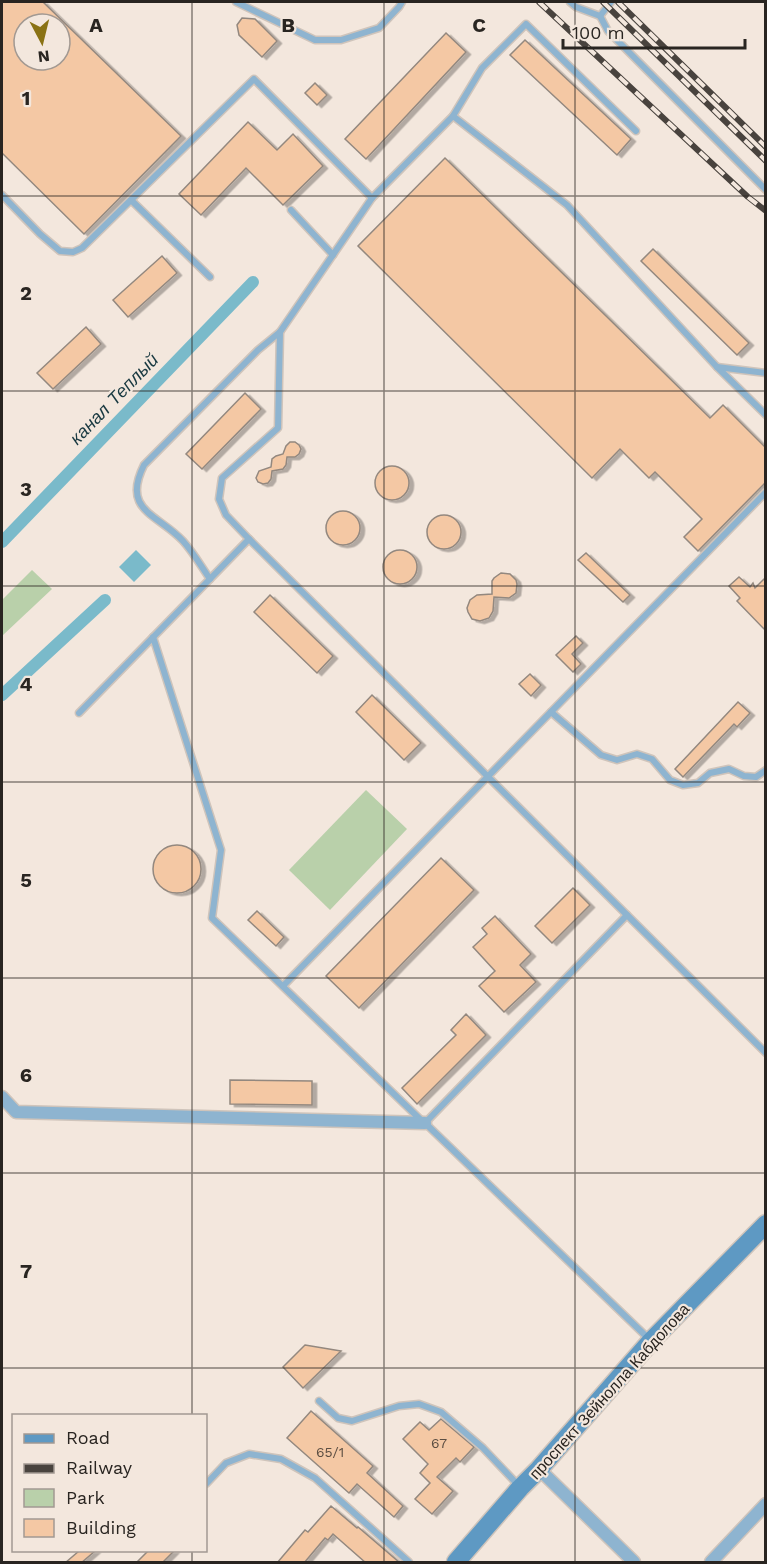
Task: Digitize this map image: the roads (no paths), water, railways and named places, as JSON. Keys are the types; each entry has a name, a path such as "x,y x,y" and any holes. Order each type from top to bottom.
{"main road":[{"name":"проспект Зейнолла Кабдолова","path":"456,1563 651,1341 763,1230"}],"street":[{"path":"2,1097 16,1112 425,1123"},
{"path":"539,1469 634,1563"},
{"path":"711,1563 765,1504"}],"lane":[{"path":"236,2 315,40 341,40 379,28 402,2"},
{"path":"570,2 576,7 600,16 608,31 765,190"},
{"path":"600,16 611,2"},
{"path":"210,579 183,541 145,511 137,497 136,479 144,465 258,350 280,332 372,198 453,116 482,68 526,24 636,131"},
{"path":"2,195 60,251 73,252 82,248 254,79 372,198"},
{"path":"453,116 567,205 717,368 765,415"},
{"path":"131,200 210,277"},
{"path":"291,210 333,255"},
{"path":"280,332 278,428 222,478 219,499 226,515 765,1053"},
{"path":"717,368 765,373"},
{"path":"283,986 765,492"},
{"path":"79,713 249,539"},
{"path":"153,637 221,850 212,918 651,1341"},
{"path":"550,712 601,755 617,760 637,754 652,759 670,780 683,785 698,783 710,773 729,769 744,777 756,777 765,770"},
{"path":"425,1123 627,915"},
{"path":"318,1401 338,1418 352,1420 399,1406 419,1404 441,1412 483,1448 520,1488"},
{"path":"207,1483 225,1463 249,1454 281,1459 315,1478 409,1563"}],"water":[{"path":"136,550 151,565 134,582 119,567"}],"waterway":[{"name":"канал Теплый","path":"2,542 253,282"},
{"name":"канал Теплый","path":"2,695 105,600"}],"railway":[{"path":"539,2 748,197 766,211"},
{"path":"603,2 766,161"},
{"path":"618,2 766,147"}]}
